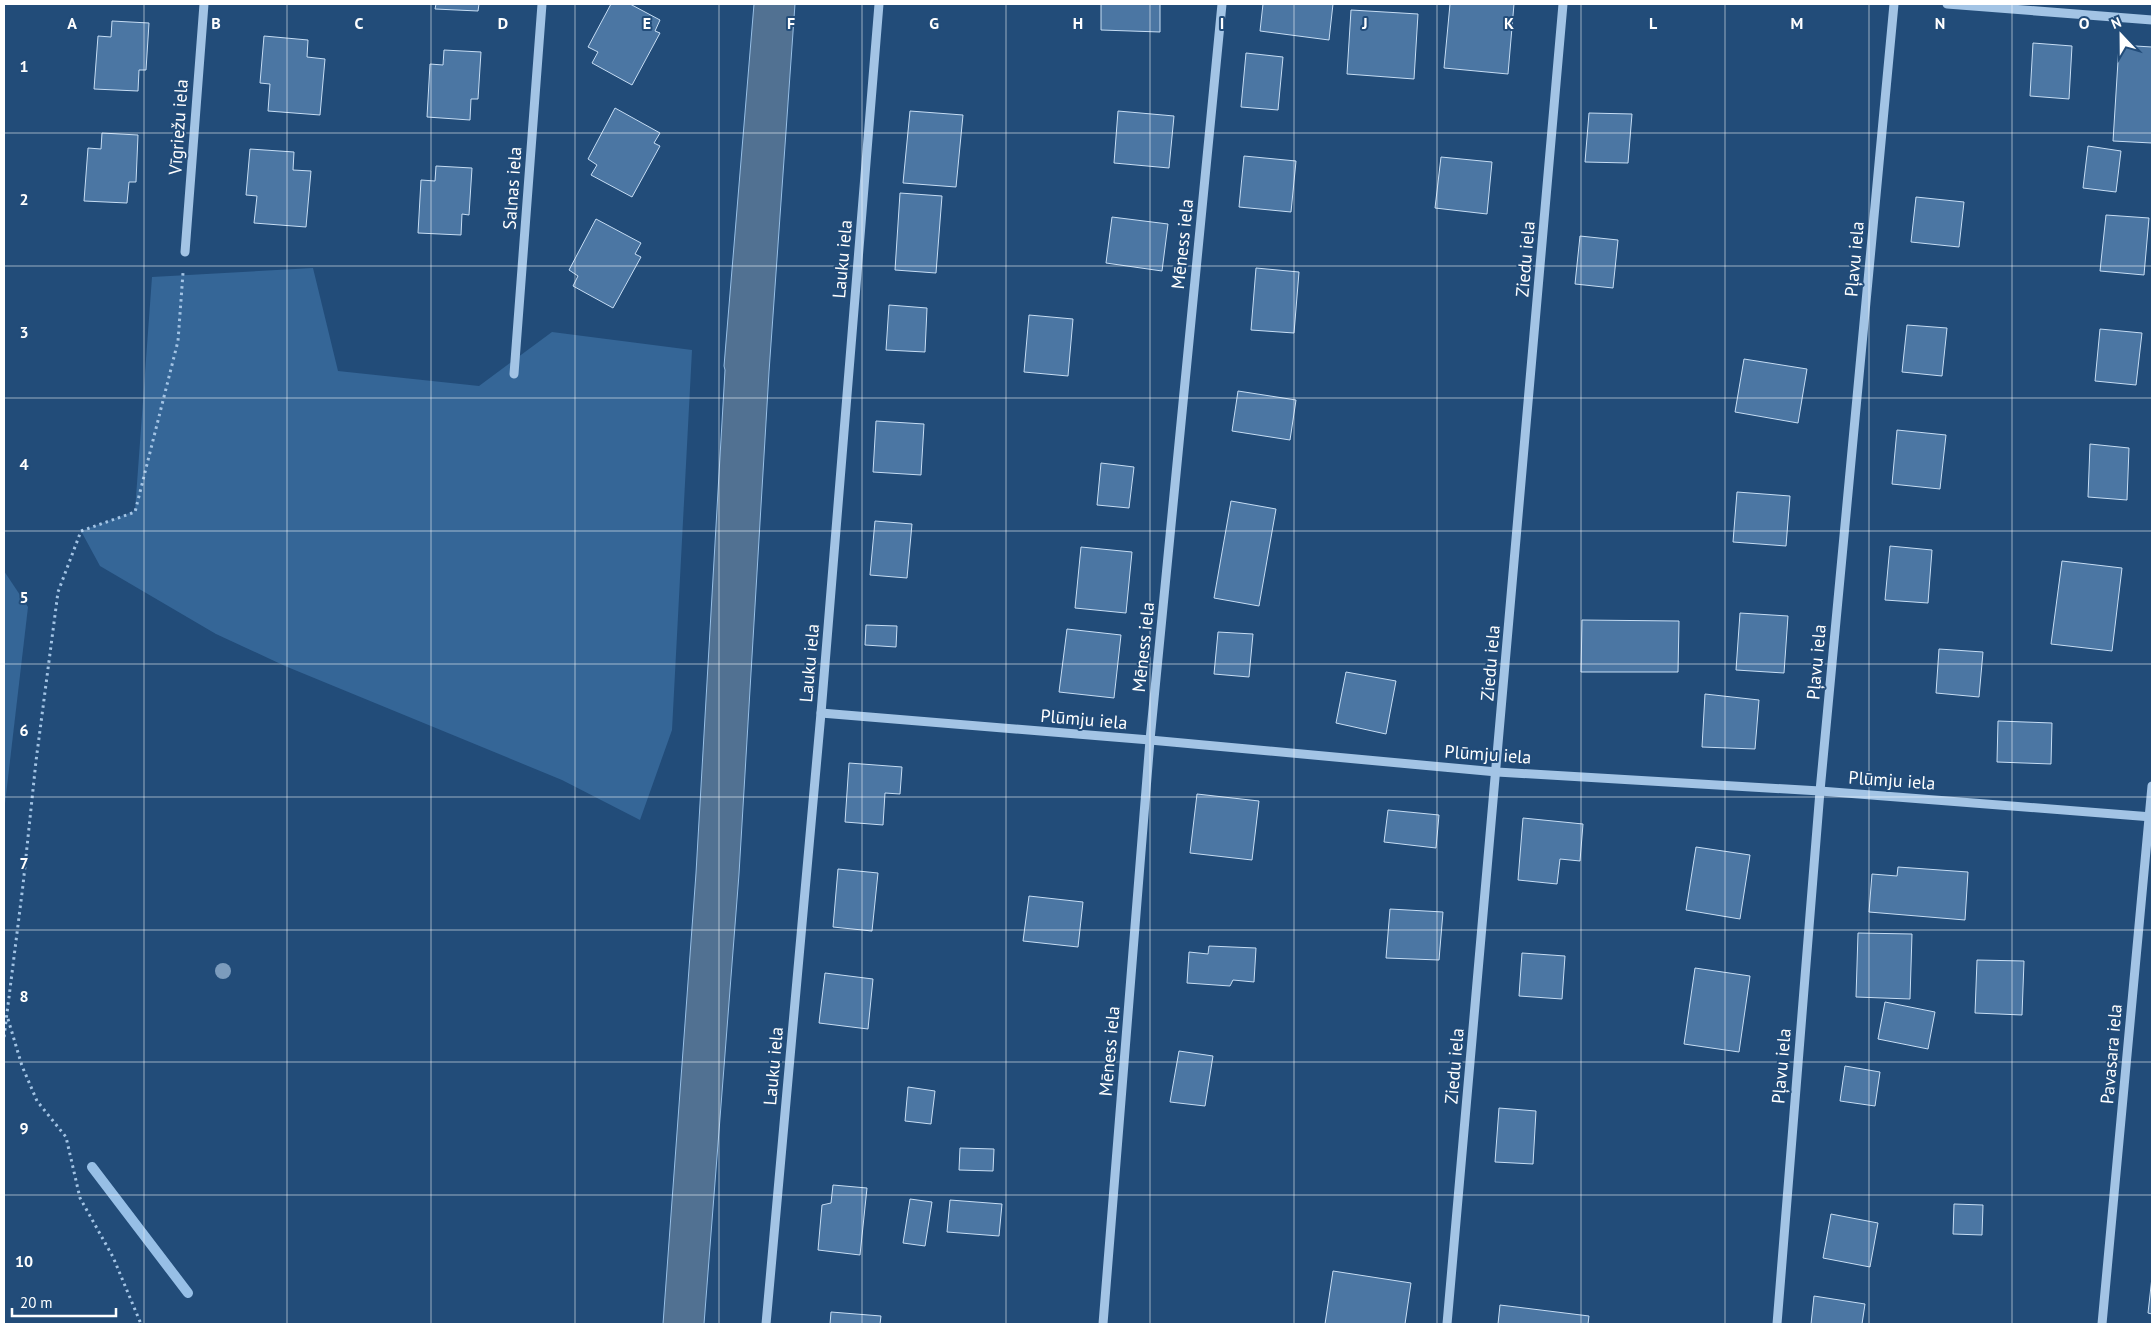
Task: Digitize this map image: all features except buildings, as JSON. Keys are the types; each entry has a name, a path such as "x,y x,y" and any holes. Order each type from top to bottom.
{"street":[{"name":"Vīgriežu iela","path":"185,252 204,4"},
{"name":"Salnas iela","path":"514,374 542,4"},
{"name":"Lauku iela","path":"766,1324 821,714 879,4"},
{"name":"Mēness iela","path":"1104,1324 1150,740 1222,4"},
{"name":"Ziedu iela","path":"1447,1324 1563,4"},
{"name":"Pļavu iela","path":"1777,1324 1820,791 1894,4"},
{"path":"1947,4 2152,20"},
{"name":"Plūmju iela","path":"821,714 1150,740 1497,772 1820,791 2151,817"},
{"name":"Pavasara iela","path":"2102,1324 2151,817 2152,786"}],"path":[{"path":"4,1037 58,592 81,531 135,512 178,341 185,252"},
{"path":"7,1016 22,1066 37,1101 66,1137 80,1198 113,1257 142,1324"}],"shaded area":[{"path":"754,4 795,4 769,372 739,874 704,1324 663,1324 696,873 724,366"},
{"path":"313,268 338,371 479,386 552,332 692,350 672,730 640,820 562,780 285,666 216,634 100,566 81,531 135,511 152,277"},
{"path":"4,571 28,607 4,812"}],"waterway":[{"path":"92,1167 188,1293"}]}
